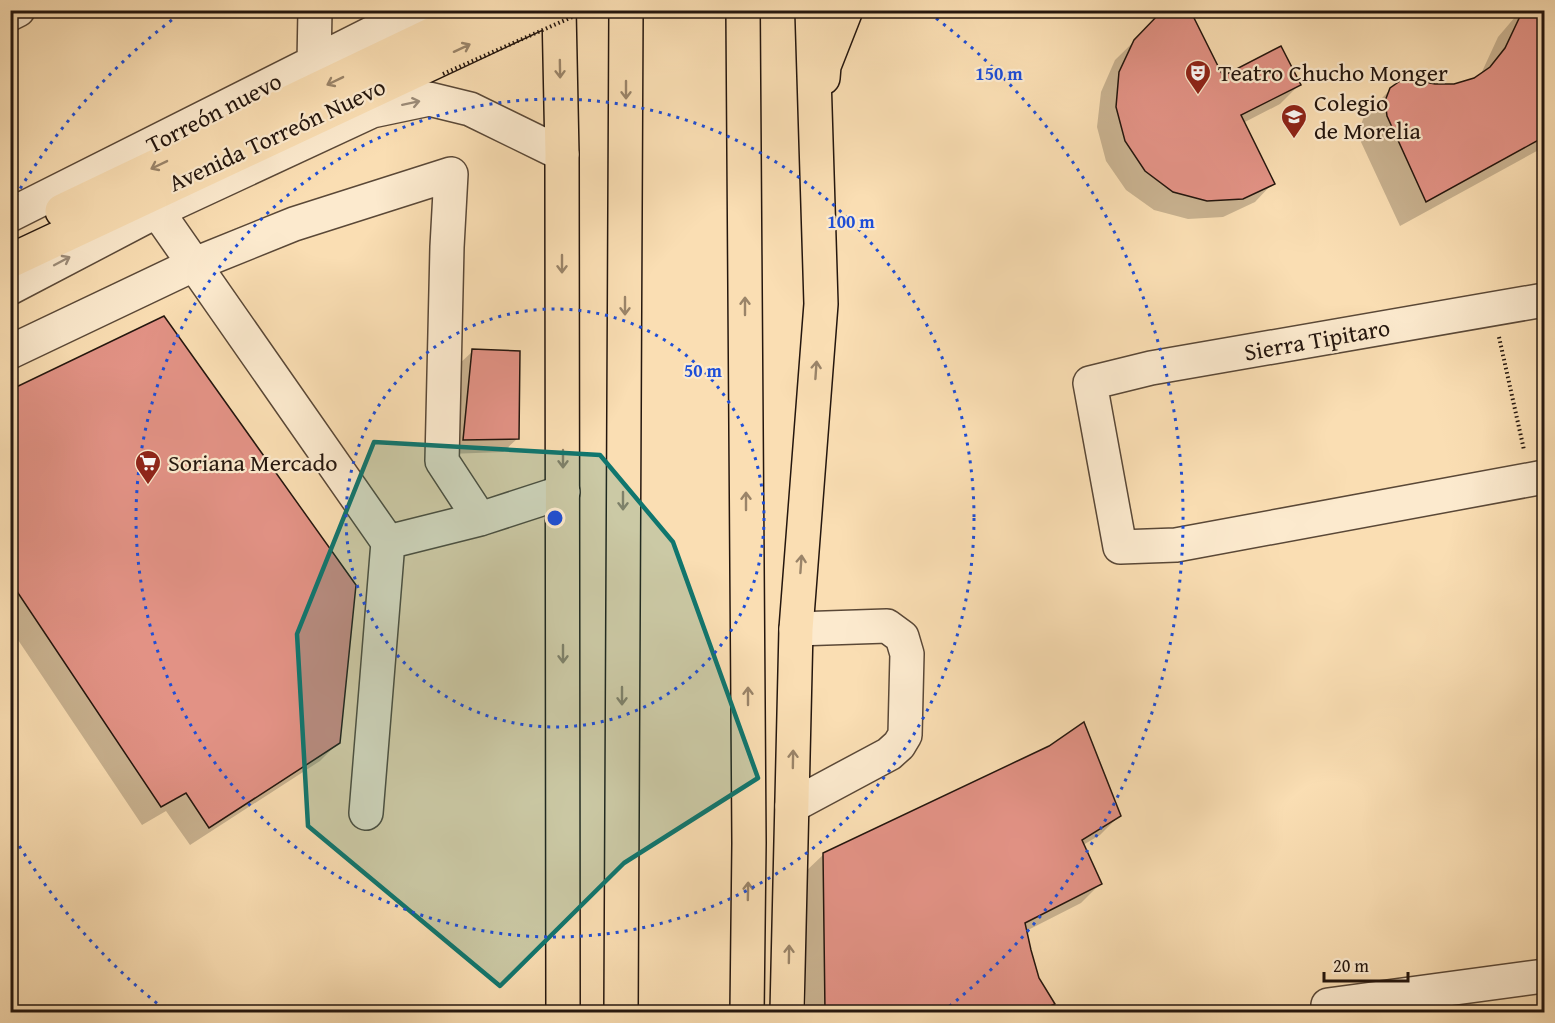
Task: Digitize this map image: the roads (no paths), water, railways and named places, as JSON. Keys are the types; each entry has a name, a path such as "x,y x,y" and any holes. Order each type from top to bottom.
{"main road":[{"name":"Avenida Torreón Nuevo","path":"10,236 483,10"},
{"name":"Avenida Torreón Nuevo","path":"10,261 545,10"},
{"path":"559,10 562,154 563,1012"},
{"path":"621,1012 626,10"},
{"path":"743,10 749,843 747,1012"},
{"path":"812,10 821,304"},
{"path":"787,1012 796,628 821,304 824,66 846,10"}],"street":[{"path":"10,14 18,10"},
{"path":"314,63 315,10"},
{"name":"Torreón nuevo","path":"10,215 418,10"},
{"path":"10,288 157,211 372,111 429,99 470,109 562,154"},
{"path":"10,352 195,264 294,224 451,174 442,460 480,519"},
{"path":"157,211 388,542 366,813"},
{"name":"Sierra Tipitaro","path":"1537,478 1176,544 1120,548 1090,383 1151,368 1545,300"},
{"path":"388,542 480,519 563,492"},
{"path":"792,806 889,754 899,745 905,735 907,654 902,637 887,626 796,628"},
{"path":"1328,1005 1433,1002 1545,976"}],"place":[{"name":"Teatro Chucho Monger","path":"1198,96"},
{"name":"Colegio de Morelia","path":"1294,140"},
{"name":"Soriana Mercado","path":"148,486"}]}
